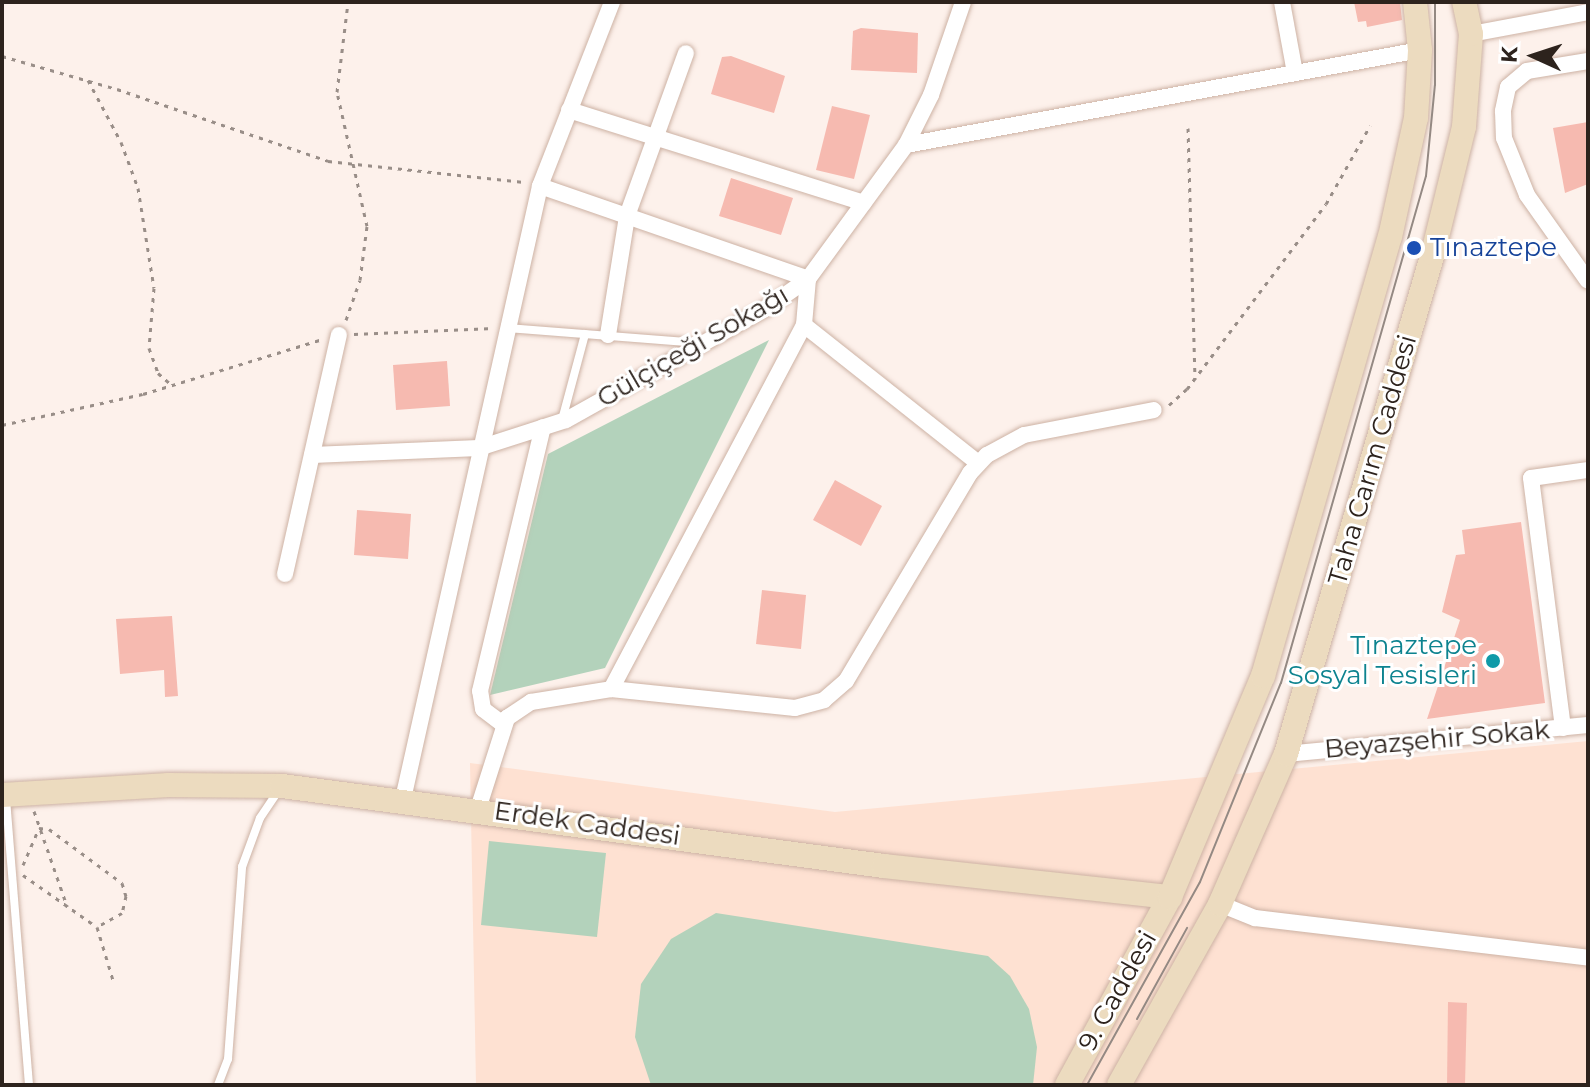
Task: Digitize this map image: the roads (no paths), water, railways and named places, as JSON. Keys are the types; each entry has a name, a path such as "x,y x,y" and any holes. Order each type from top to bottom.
{"main road":[{"name":"Taha Carım Caddesi","path":"1170,897 1263,676 1390,237 1416,118 1420,50 1415,2"},
{"name":"Taha Carım Caddesi","path":"1220,904 1286,754 1433,253 1464,127 1471,34 1464,2"},
{"name":"Erdek Caddesi","path":"4,794 194,784 282,786 403,799 884,866 1170,897"},
{"name":"9. Caddesi","path":"1067,1085 1170,897"},
{"name":"9. Caddesi","path":"1119,1085 1220,904"}],"street":[{"path":"403,799 540,186 612,2"},
{"name":"Gülçiçeği Sokağı","path":"312,455 479,448 561,421 704,343 808,279 906,145 931,95 963,2"},
{"path":"1282,2 1295,73"},
{"path":"1471,34 1588,12"},
{"path":"906,145 1420,50"},
{"path":"608,335 627,216 686,53"},
{"path":"1588,61 1527,71 1508,87 1503,111 1504,138 1527,195 1588,281"},
{"path":"569,110 657,135 864,203"},
{"path":"540,186 808,279 804,325 611,689"},
{"path":"804,325 978,463"},
{"path":"285,574 339,335"},
{"path":"478,809 504,725 512,712 531,702 611,689 795,708 824,700 846,681 978,463 1024,435 1154,410"},
{"path":"504,725 483,709 480,691 543,427"},
{"path":"1563,728 1531,478 1588,470"},
{"name":"Beyazşehir Sokak","path":"1286,754 1588,725"},
{"path":"1220,904 1255,918 1588,958"}],"lane":[{"path":"507,328 704,343"},
{"path":"561,421 585,334"},
{"path":"218,1085 228,1059 242,867 260,818 282,786"},
{"path":"4,794 29,1085"}],"tram line":[{"path":"1087,1085 1200,882 1281,683 1426,176 1435,85 1435,2"},
{"path":"1137,1019 1187,928"}],"place":[{"name":"Tınaztepe","path":"1414,248"},
{"name":"Tınaztepe Sosyal Tesisleri","path":"1493,661"}]}
